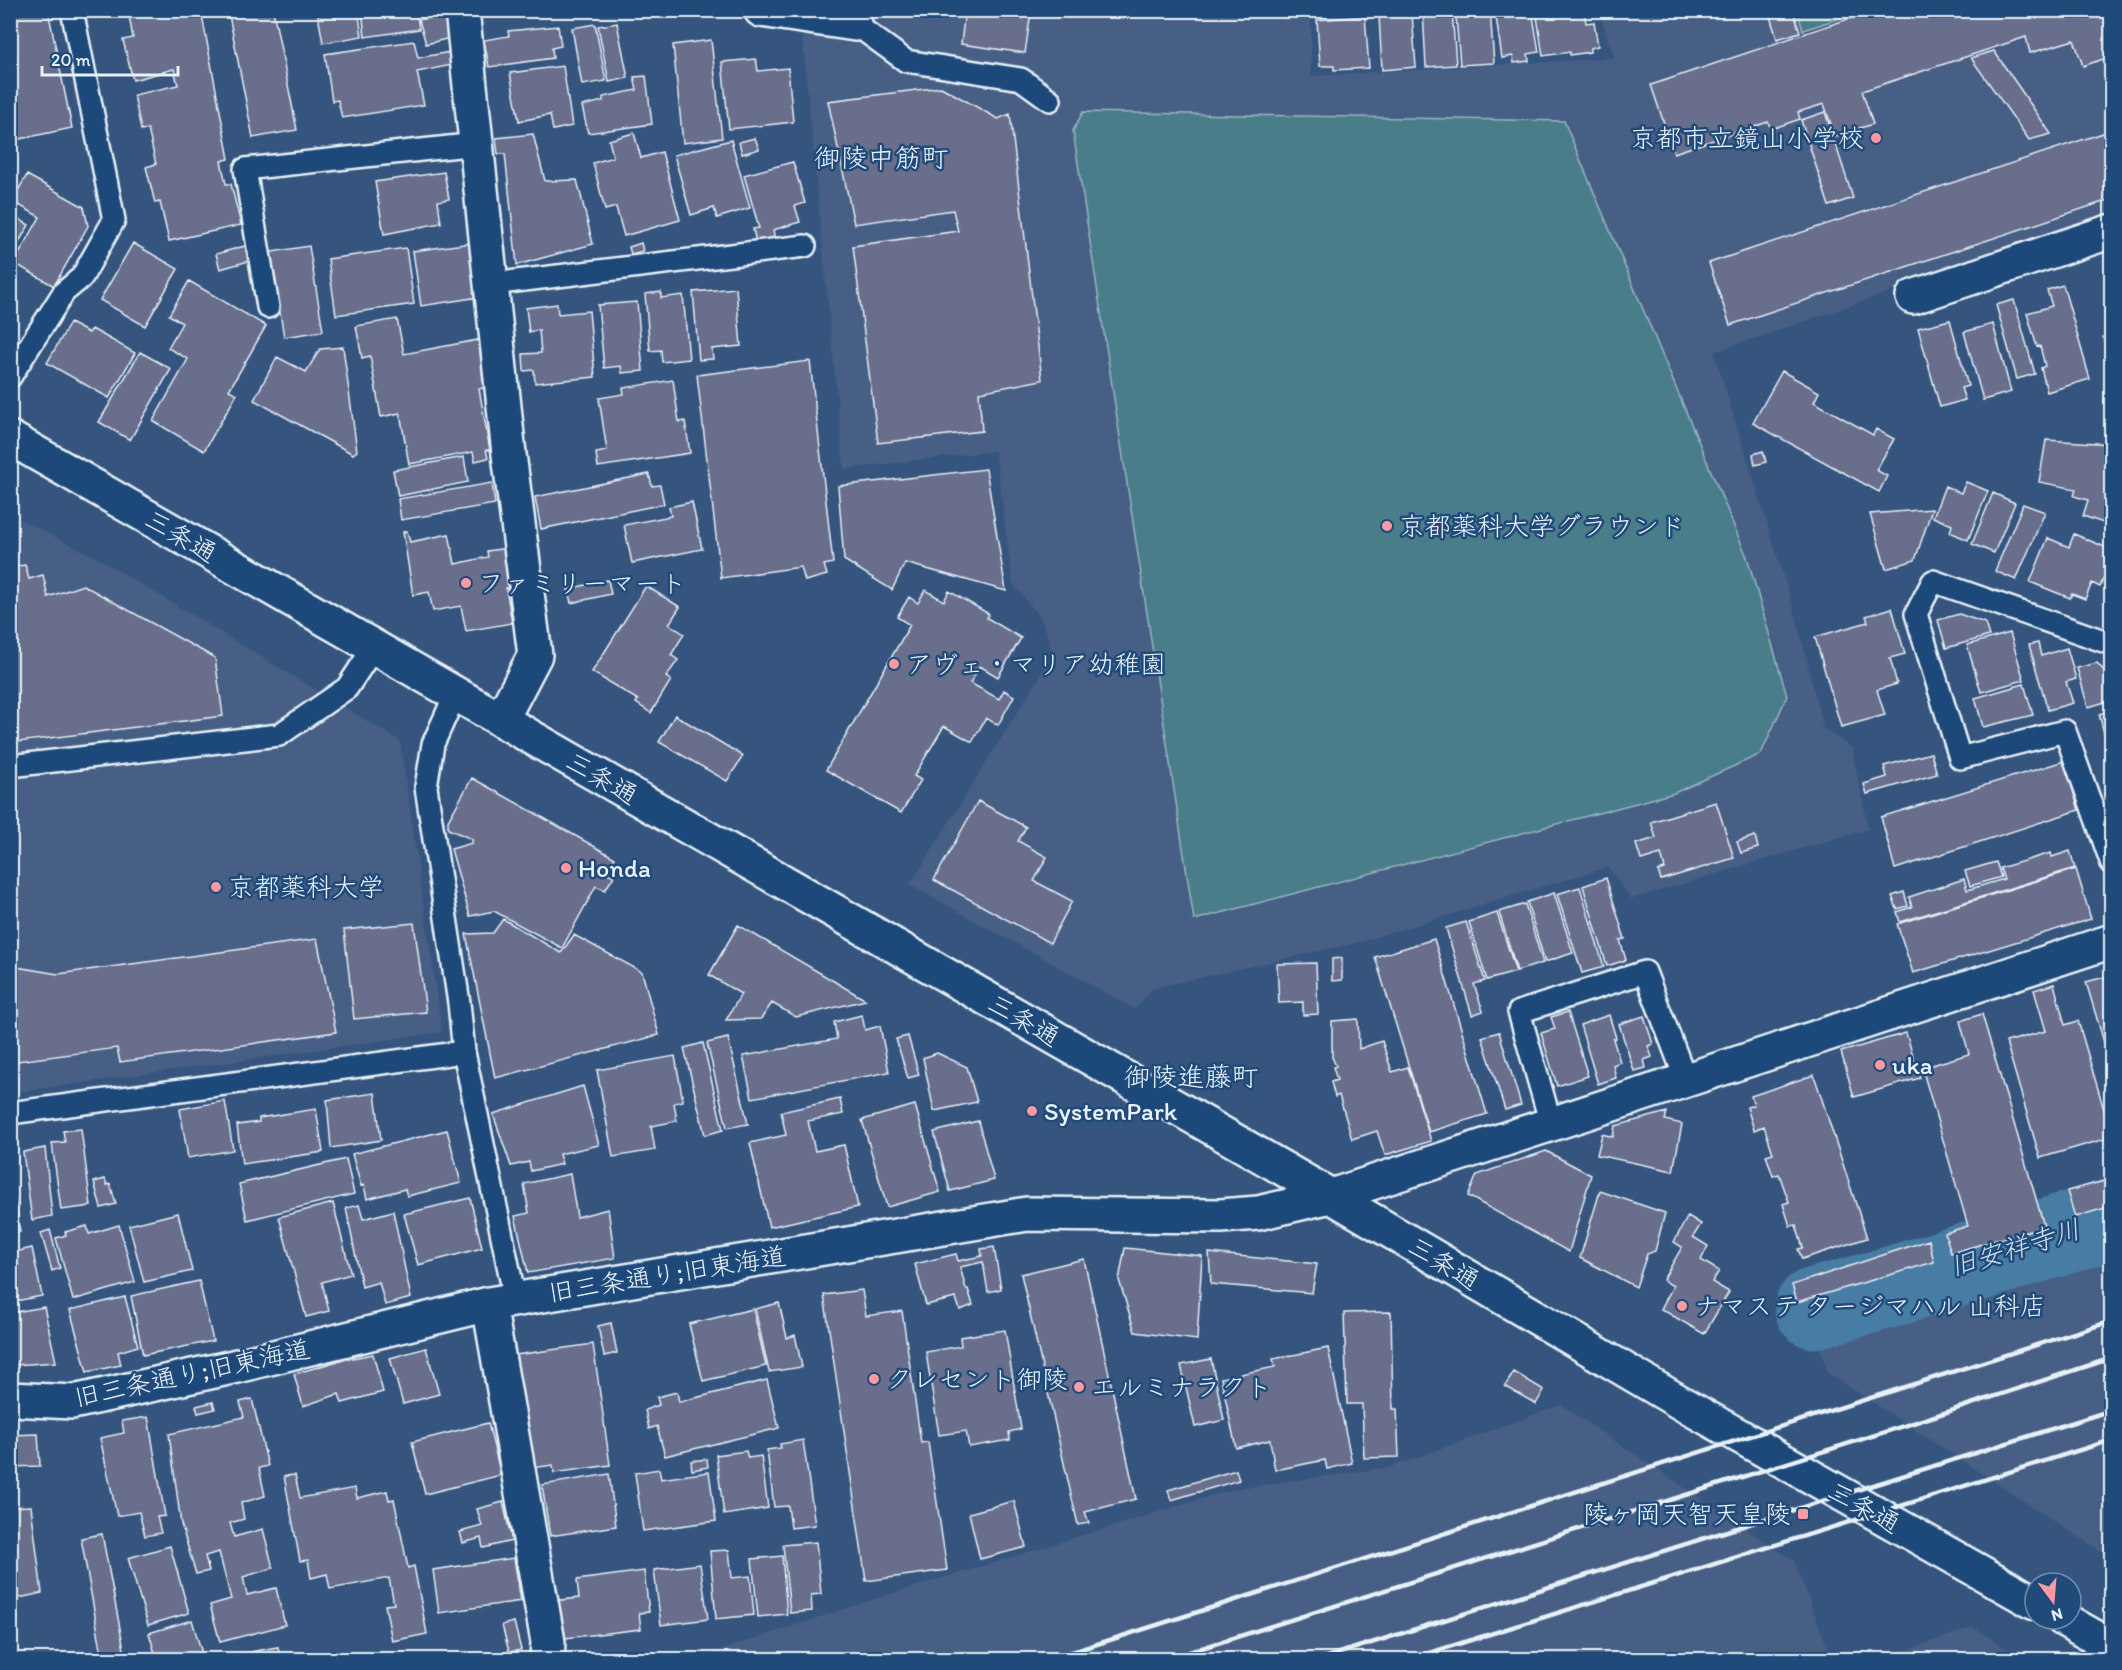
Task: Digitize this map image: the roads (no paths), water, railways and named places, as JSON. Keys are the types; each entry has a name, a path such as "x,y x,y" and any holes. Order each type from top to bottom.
{"street":[{"path":"462,10 509,454 535,655 501,720"},
{"path":"761,10 855,24"},
{"path":"1913,297 2112,231"},
{"name":"三条通","path":"10,438 1331,1196 1688,1407 2023,1597"},
{"name":"旧三条通り;旧東海道","path":"10,1399 73,1402 233,1367 502,1301 1027,1214 1221,1216 1258,1213 1331,1196 2112,941"},
{"path":"502,1301 548,1642 546,1659"},
{"path":"2083,1631 2112,1647"}],"lane":[{"path":"10,377 64,292 82,277 114,220 72,10"},
{"path":"855,24 906,61 1021,79 1050,100"},
{"path":"268,307 245,169 477,144"},
{"path":"492,284 805,246"},
{"path":"2112,644 1933,581 1916,614 1960,758 2065,730 2112,864"},
{"path":"10,766 279,735 347,688 374,646"},
{"path":"456,693 433,744 426,787 502,1301"},
{"path":"1551,1124 1519,1012 1645,972 1686,1080"},
{"path":"10,1113 464,1052"}],"waterway":[{"name":"旧安祥寺川","path":"1815,1308 2112,1219"}],"railway":[{"path":"1047,1660 2112,1321"},
{"path":"1164,1660 2112,1358"},
{"path":"1317,1660 2112,1410"},
{"path":"1407,1660 2112,1440"}],"place":[{"name":"京都市立鏡山小学校","path":"1876,138"},
{"name":"京都薬科大学グラウンド","path":"1387,526"},
{"name":"ファミリーマート","path":"466,583"},
{"name":"アヴェ・マリア幼稚園","path":"894,664"},
{"name":"Honda","path":"566,868"},
{"name":"京都薬科大学","path":"216,887"},
{"name":"uka","path":"1880,1065"},
{"name":"SystemPark","path":"1032,1111"},
{"name":"ナマステ タージマハル 山科店","path":"1682,1306"},
{"name":"クレセント御陵","path":"874,1379"},
{"name":"エルミナラクト","path":"1079,1387"},
{"name":"陵ヶ岡天智天皇陵","path":"1803,1514"}],"district":[{"name":"御陵中筋町","path":"881,158"},
{"name":"御陵進藤町","path":"1191,1077"}]}
